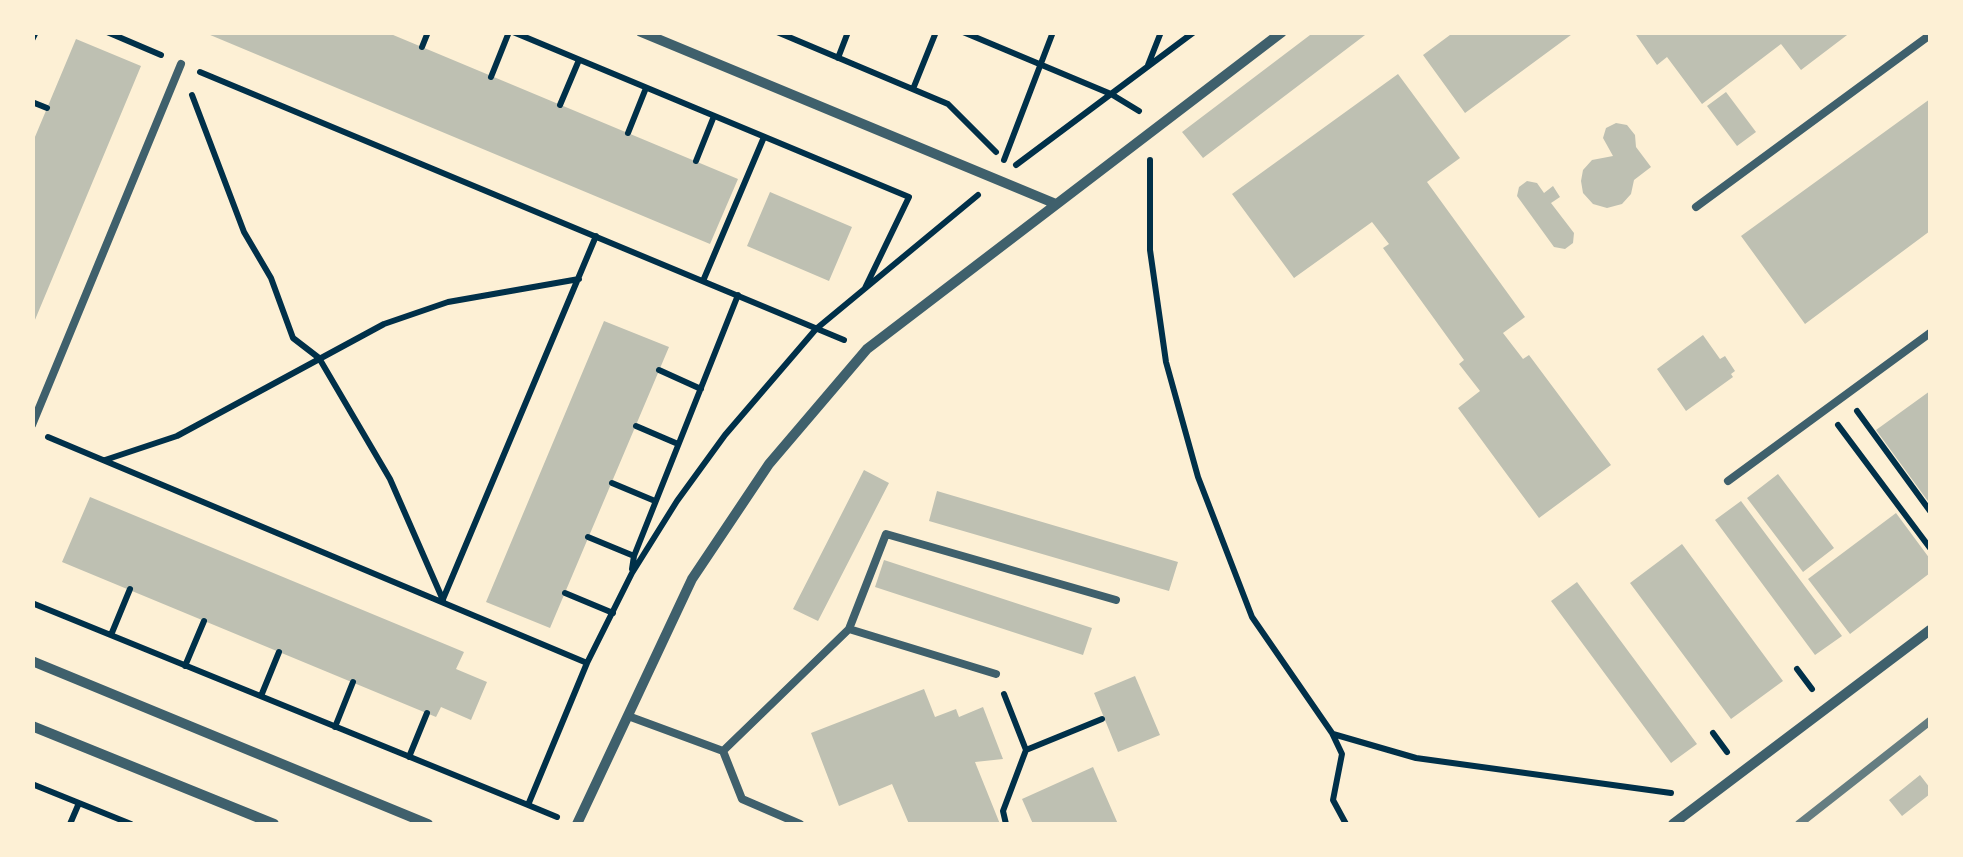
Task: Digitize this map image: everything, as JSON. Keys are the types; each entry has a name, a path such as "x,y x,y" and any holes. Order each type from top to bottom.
{"street":[{"path":"641,32 1056,204"},
{"path":"577,824 692,578 769,464 867,349 1282,32"},
{"path":"1673,824 1930,630"},
{"path":"32,661 428,824"},
{"path":"32,726 274,824"}],"lane":[{"path":"1696,207 1930,35"},
{"path":"32,428 181,64"},
{"path":"1728,482 1930,333"},
{"path":"723,752 850,629 886,534 1116,600"},
{"path":"850,629 996,674"},
{"path":"628,716 723,752 742,799 800,824"}],"path":[{"path":"32,40 36,32"},
{"path":"107,32 867,349"},
{"path":"422,48 428,32"},
{"path":"491,77 511,32 909,197 862,294"},
{"path":"777,32 948,104 1004,160"},
{"path":"838,58 848,32"},
{"path":"913,90 936,32"},
{"path":"963,32 1110,94 1162,125"},
{"path":"996,180 1053,32"},
{"path":"1148,66 1162,32"},
{"path":"560,105 579,60"},
{"path":"181,64 244,232 270,278 293,338 319,358 390,479 443,600"},
{"path":"628,133 646,88"},
{"path":"32,102 48,108"},
{"path":"696,161 714,116"},
{"path":"1150,134 1150,250 1166,362 1198,477 1252,617 1332,733 1342,754 1333,800 1346,824"},
{"path":"704,281 764,137"},
{"path":"443,600 596,236"},
{"path":"104,461 177,436 384,324 448,302 578,279"},
{"path":"632,573 634,556 738,295"},
{"path":"659,370 700,389"},
{"path":"1846,395 1930,511"},
{"path":"1826,410 1930,548"},
{"path":"636,426 678,444"},
{"path":"32,428 587,663"},
{"path":"612,483 656,501"},
{"path":"588,538 634,556"},
{"path":"111,635 130,589"},
{"path":"565,593 613,613"},
{"path":"32,603 528,805"},
{"path":"186,666 204,620"},
{"path":"261,696 279,652"},
{"path":"1798,669 1812,688"},
{"path":"996,674 1026,750 1004,811 1006,824"},
{"path":"335,726 353,682"},
{"path":"410,757 427,713"},
{"path":"1026,750 1102,720"},
{"path":"1713,732 1727,752"},
{"path":"1332,733 1416,758 1671,793"},
{"path":"32,784 131,824"},
{"path":"70,824 79,804"}],"building":[{"path":"203,32 386,32 738,179 710,244"},
{"path":"1314,32 1369,32 1203,158 1182,132"},
{"path":"1454,32 1575,32 1465,113 1423,55"},
{"path":"1634,32 1851,32 1801,70 1781,44 1702,104 1667,57 1657,65"},
{"path":"76,39 141,66 32,327 32,144"},
{"path":"1398,74 1460,158 1427,182 1525,317 1503,333 1523,359 1529,355 1611,465 1539,518 1458,408 1480,391 1459,364 1464,360 1383,248 1389,244 1372,222 1294,278 1232,194"},
{"path":"1726,92 1756,132 1737,146 1707,106"},
{"path":"1930,99 1930,231 1805,324 1741,236"},
{"path":"1616,123 1627,125 1635,135 1636,147 1651,167 1634,180 1631,194 1622,204 1607,208 1593,204 1583,193 1581,181 1583,170 1592,160 1613,156 1603,138 1606,128"},
{"path":"1527,181 1537,183 1544,193 1553,186 1560,197 1551,203 1574,233 1573,243 1565,249 1554,247 1517,196 1519,187"},
{"path":"770,192 852,227 829,281 747,246"},
{"path":"604,321 669,347 550,628 486,602"},
{"path":"1703,335 1720,359 1725,356 1735,371 1733,377 1686,411 1657,369"},
{"path":"1930,391 1930,504 1876,430"},
{"path":"864,470 889,483 818,621 793,609"},
{"path":"1778,474 1834,548 1803,572 1747,498"},
{"path":"937,491 1178,562 1169,591 929,521"},
{"path":"90,497 464,652 456,669 487,682 471,720 441,707 436,717 62,562"},
{"path":"1741,501 1842,636 1815,655 1715,520"},
{"path":"1896,513 1930,559 1930,573 1850,634 1808,579"},
{"path":"1682,544 1783,681 1731,719 1630,583"},
{"path":"884,560 1092,628 1083,655 875,587"},
{"path":"1577,582 1697,744 1671,763 1551,601"},
{"path":"1135,676 1160,735 1118,752 1094,693"},
{"path":"924,689 935,717 956,709 959,717 983,707 1003,759 975,762 1000,824 909,824 892,784 839,806 811,733"},
{"path":"1093,767 1118,824 1033,824 1022,799"},
{"path":"1920,775 1930,794 1902,816 1889,800"}],"railway":[{"path":"1799,824 1930,721"}]}
